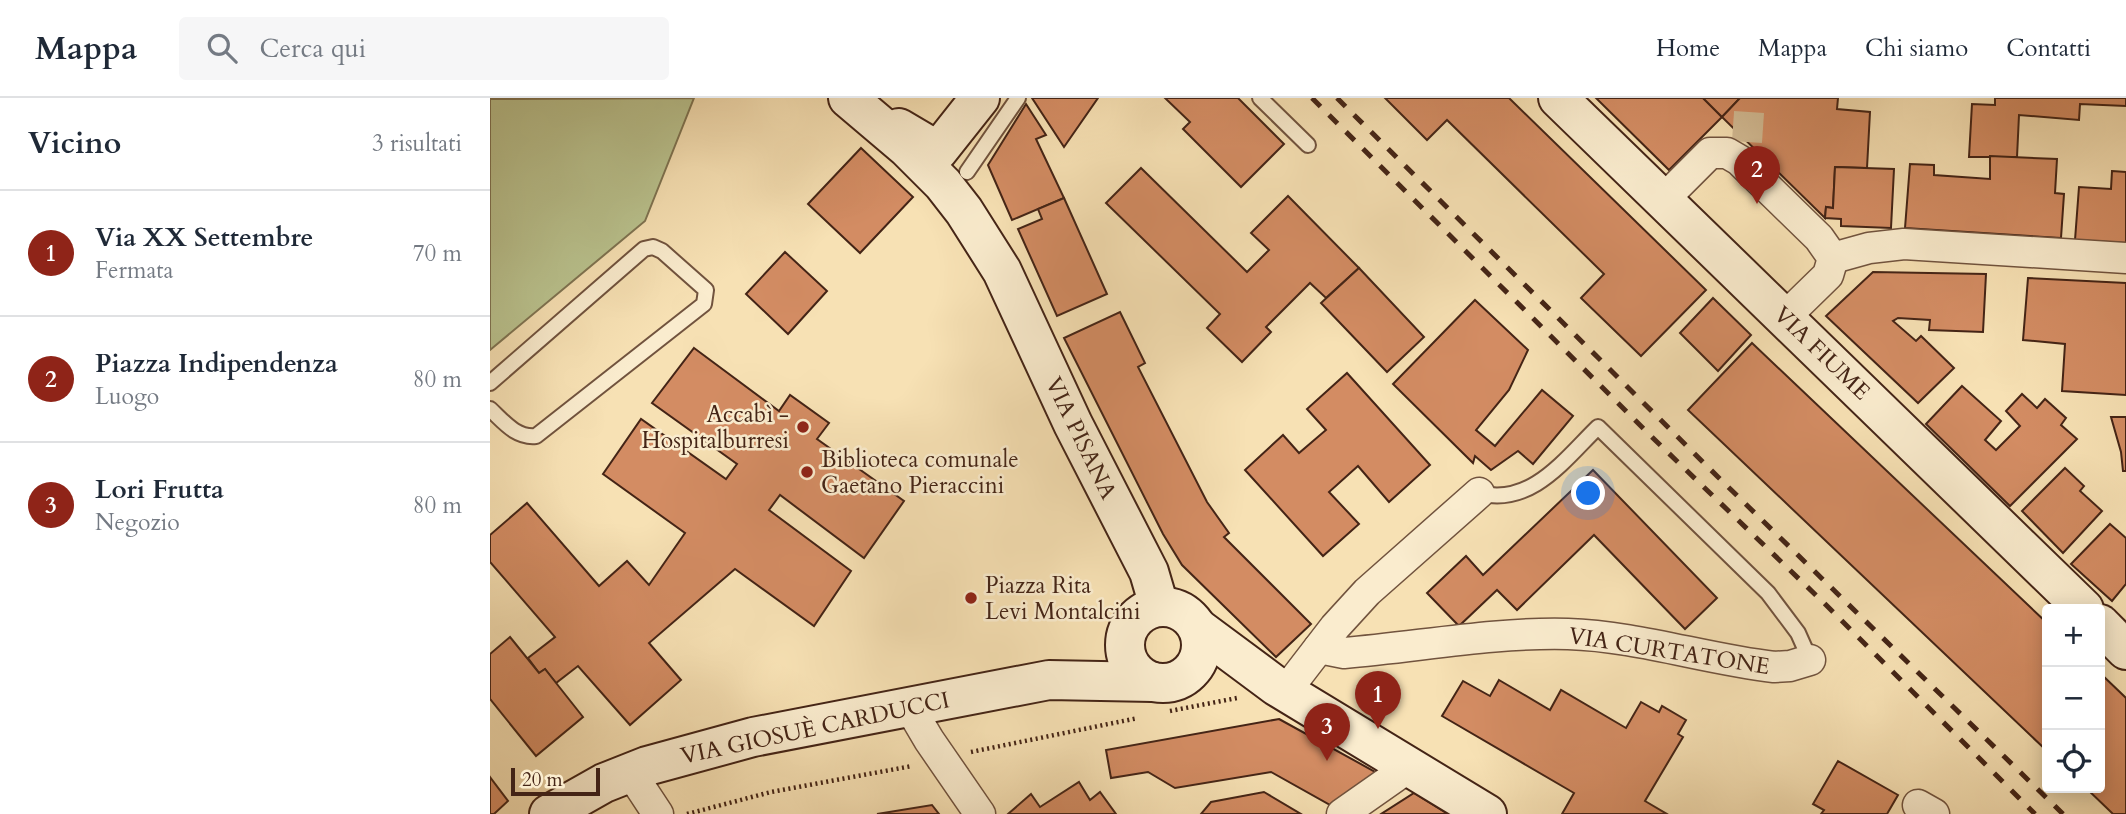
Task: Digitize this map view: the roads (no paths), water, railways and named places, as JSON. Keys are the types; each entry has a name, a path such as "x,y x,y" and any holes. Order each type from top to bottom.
{"main road":[{"path":"863,101 933,150 956,159 980,98"},
{"name":"VIA FIUME","path":"1558,98 2079,604"},
{"name":"VIA PISANA","path":"863,101 943,184 964,211 1002,271 1073,424 1149,572 1145,614"},
{"name":"VIA PISANA","path":"956,159 985,207 1002,271"},
{"path":"1198,628 1201,651 1196,663 1189,673 1165,692 1141,677 1126,657 1125,634 1145,614 1182,611 1198,628 1285,692 1487,814"},
{"name":"VIA GIOSUÈ CARDUCCI","path":"1049,680 1145,614"},
{"path":"2105,629 2126,650"},
{"name":"VIA GIOSUÈ CARDUCCI","path":"549,814 589,791 631,773 729,742 1049,680 1165,692 1232,679 1248,682 1272,694 1285,692"}],"street":[{"path":"1664,199 1710,153 1743,151 1819,238 1833,258 1832,267 1825,279 1785,317"},
{"path":"1833,258 1879,246 1904,244 2126,258"},
{"path":"1285,692 1367,592 1479,493"},
{"name":"VIA CURTATONE","path":"1319,648 1344,653 1509,636 1569,634 1632,641 1774,667 1810,660"},
{"path":"909,706 980,814"},
{"path":"1342,814 1409,767"},
{"path":"631,773 658,814"}],"lane":[{"path":"956,159 1018,98"},
{"path":"1260,98 1308,145"},
{"path":"490,383 644,249 653,247 662,251 706,290 704,304 536,436 518,434 490,409"},
{"path":"1479,493 1495,496 1516,494 1531,488 1598,427 1768,593 1798,633 1810,660"}],"tunnel":[{"path":"1747,142 1750,98"}],"railway":[{"path":"1312,98 2035,814"},
{"path":"1337,98 1718,477 2063,814"}],"place":[{"name":"Piazza Indipendenza","path":"1757,204"},
{"name":"Accabì - Hospitalburresi","path":"803,427"},
{"name":"Biblioteca comunale Gaetano Pieraccini","path":"807,472"},
{"name":"Piazza Rita Levi Montalcini","path":"971,598"},
{"name":"Via XX Settembre","path":"1378,729"},
{"name":"Lori Frutta","path":"1327,761"}]}
